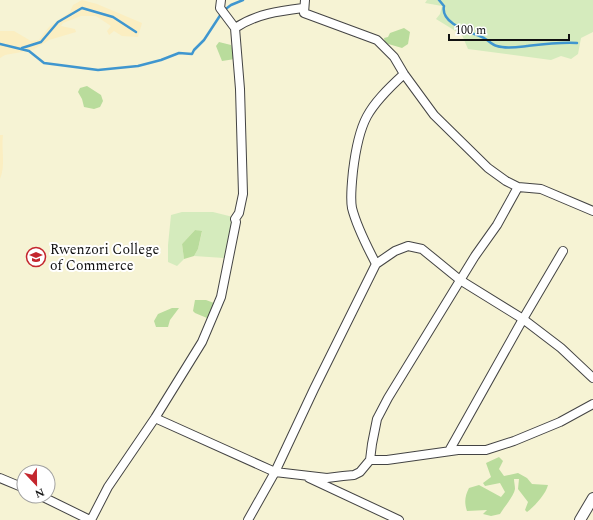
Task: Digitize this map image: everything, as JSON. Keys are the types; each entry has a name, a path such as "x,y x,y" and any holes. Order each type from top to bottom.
{"street":[{"path":"56,503 90,520 108,487 155,418 202,342 215,315 221,297 236,222 235,219 239,213 243,194 240,89 235,28 220,8 221,0"},
{"path":"235,28 246,21 304,4 304,13 377,40 394,57 404,74 434,115 488,168 506,181 518,187 541,189 593,211"},
{"path":"376,264 363,239 352,206 352,178 354,163 360,133 369,111 378,99 404,74"},
{"path":"155,418 274,472 327,478 354,475 360,472 370,460 377,419 388,398 475,256 498,225 518,187"},
{"path":"248,520 274,472 376,264 395,251 408,246 422,249 460,280 523,319 561,348 593,378"},
{"path":"449,451 523,319 564,251"},
{"path":"370,460 387,460 449,451 486,450 570,418 593,404"},
{"path":"306,476 399,520"},
{"path":"0,478 16,485"},
{"path":"580,520 593,498"}],"shaded area":[{"path":"0,0 593,0 593,520 0,520"}],"green space":[{"path":"427,0 593,0 593,32 581,38 578,54 571,59 561,56 551,60 468,49 462,35 436,19 440,14 442,6 425,3"},
{"path":"404,28 410,32 408,44 402,48 385,43 384,38 388,37 390,33"},
{"path":"219,42 231,45 235,59 222,61 216,46"},
{"path":"87,86 101,95 103,101 100,107 94,109 84,107 78,92 80,88"},
{"path":"182,212 213,212 233,217 224,258 194,256 198,249 202,232 195,230 182,244 184,259 177,266 168,262 171,215"},
{"path":"195,230 202,231 198,249 194,256 184,259 182,244"},
{"path":"195,300 206,300 214,303 216,308 206,322 207,318 193,311"},
{"path":"172,308 179,308 170,320 168,327 156,327 154,321 158,314"},
{"path":"499,457 503,461 499,469 504,476 518,473 527,478 532,484 548,485 547,489 536,504 527,512 525,510 528,502 518,489 519,479 514,479 514,492 500,514 491,516 483,514 487,510 467,511 465,499 469,488 479,485 501,497 505,492 500,483 485,486 483,483 491,477 486,463"}],"sand":[{"path":"82,0 97,4 142,23 138,37 122,36 114,31 109,35 107,31 111,26 96,16 81,16 63,23 61,26 75,29 76,32 49,40 33,50 5,55 0,58 0,31 14,31 31,41 39,40 49,27 70,12 73,5"},
{"path":"0,135 3,135 3,168 0,179"}],"waterway":[{"path":"0,44 29,51 44,63 98,70 138,66 161,60 179,53 192,54 204,40 223,11 231,5 243,0"},
{"path":"439,0 444,6 444,12 447,18 451,22 495,45 512,48 552,43 577,43"},
{"path":"22,48 41,42 58,22 82,8 113,17 136,32"}],"place":[{"name":"Rwenzori College of Commerce","path":"36,257"}]}
